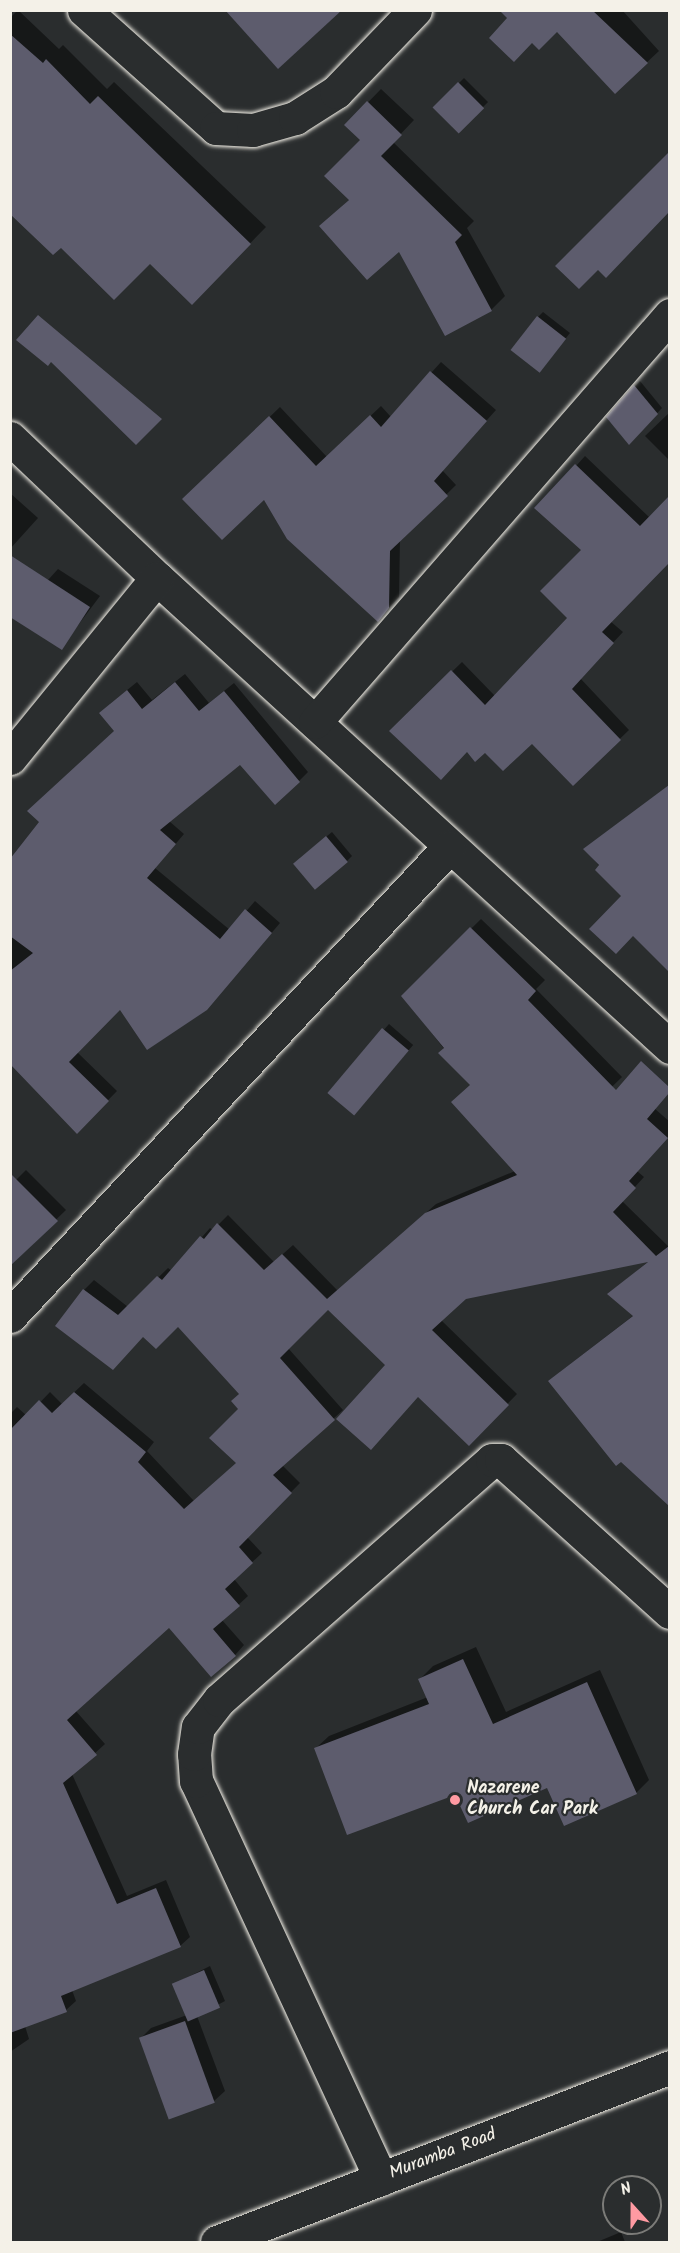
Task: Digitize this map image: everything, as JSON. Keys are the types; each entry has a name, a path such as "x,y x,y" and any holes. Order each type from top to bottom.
{"street":[{"path":"84,10 216,128 253,130 295,118 336,92 415,10"},
{"path":"315,722 669,315"},
{"path":"10,438 157,578 448,847 669,1047"},
{"path":"10,758 157,578"},
{"path":"10,1316 448,847"},
{"path":"381,2180 196,1781 194,1754 198,1727 219,1700 492,1460 501,1460 669,1612"},
{"name":"Muramba Road","path":"217,2242 669,2067"}],"building":[{"path":"225,10 342,10 278,69"},
{"path":"499,10 592,10 648,63 615,94 557,32 539,50 532,43 514,62 489,38 507,18"},
{"path":"10,34 43,63 46,59 90,104 98,96 251,244 192,305 150,264 114,300 61,248 53,255 10,214"},
{"path":"458,82 484,108 459,134 433,107"},
{"path":"367,101 402,135 381,156 462,235 455,242 492,311 445,336 399,252 367,280 319,226 349,200 324,176 360,140 344,125"},
{"path":"669,152 669,212 606,278 598,270 579,289 555,266"},
{"path":"38,315 162,419 136,445 51,362 48,366 16,340"},
{"path":"537,316 566,339 540,373 511,350"},
{"path":"430,371 487,421 434,481 448,496 390,551 389,608 378,622 287,539 264,500 222,540 182,499 269,416 316,466 370,415 381,427"},
{"path":"634,385 658,414 629,445 606,417"},
{"path":"575,464 640,526 669,496 669,563 602,632 614,643 572,689 621,740 573,786 532,744 503,771 485,753 475,762 467,752 441,780 389,731 451,670 485,705 567,618 540,591 581,550 534,508"},
{"path":"10,555 90,607 62,650 10,617"},
{"path":"175,682 199,711 224,691 300,782 275,805 240,765 160,830 176,844 147,878 220,939 245,909 272,933 207,1010 147,1050 120,1010 69,1062 109,1101 77,1134 10,1064 10,971 33,953 10,936 10,859 39,822 27,811 114,731 99,713 127,690 142,709"},
{"path":"669,785 669,972 633,936 616,954 589,929 621,896 595,870 599,865 583,849"},
{"path":"326,836 348,862 315,890 293,864"},
{"path":"470,927 536,991 528,1000 616,1090 641,1061 669,1087 669,1093 647,1119 668,1138 629,1181 636,1188 613,1212 656,1256 669,1246 669,1506 621,1462 616,1466 548,1381 633,1316 607,1294 648,1262 466,1299 432,1330 509,1405 469,1446 418,1397 371,1450 336,1419 385,1365 328,1310 280,1358 335,1420 273,1475 292,1493 239,1547 253,1563 225,1589 240,1606 213,1629 236,1656 211,1677 169,1628 67,1720 97,1755 63,1783 117,1904 156,1888 181,1947 61,1996 67,2012 10,2033 10,1430 39,1400 52,1413 74,1392 146,1452 138,1462 184,1509 236,1463 209,1438 238,1409 231,1401 239,1394 178,1327 156,1349 143,1337 113,1370 55,1326 83,1289 118,1315 157,1276 162,1280 200,1236 204,1239 217,1223 264,1270 282,1254 327,1299 425,1213 517,1175 451,1102 470,1085 438,1053 444,1048 401,996"},
{"path":"382,1028 409,1050 354,1116 327,1093"},
{"path":"10,1173 58,1221 10,1266"},
{"path":"463,1659 493,1724 587,1682 637,1794 564,1826 547,1788 468,1823 455,1795 347,1835 314,1748 429,1704 418,1679"},
{"path":"204,1970 220,2008 188,2021 172,1984"},
{"path":"185,2021 215,2103 169,2120 139,2038"}],"place":[{"name":"Nazarene Church Car Park","path":"455,1800"}]}
